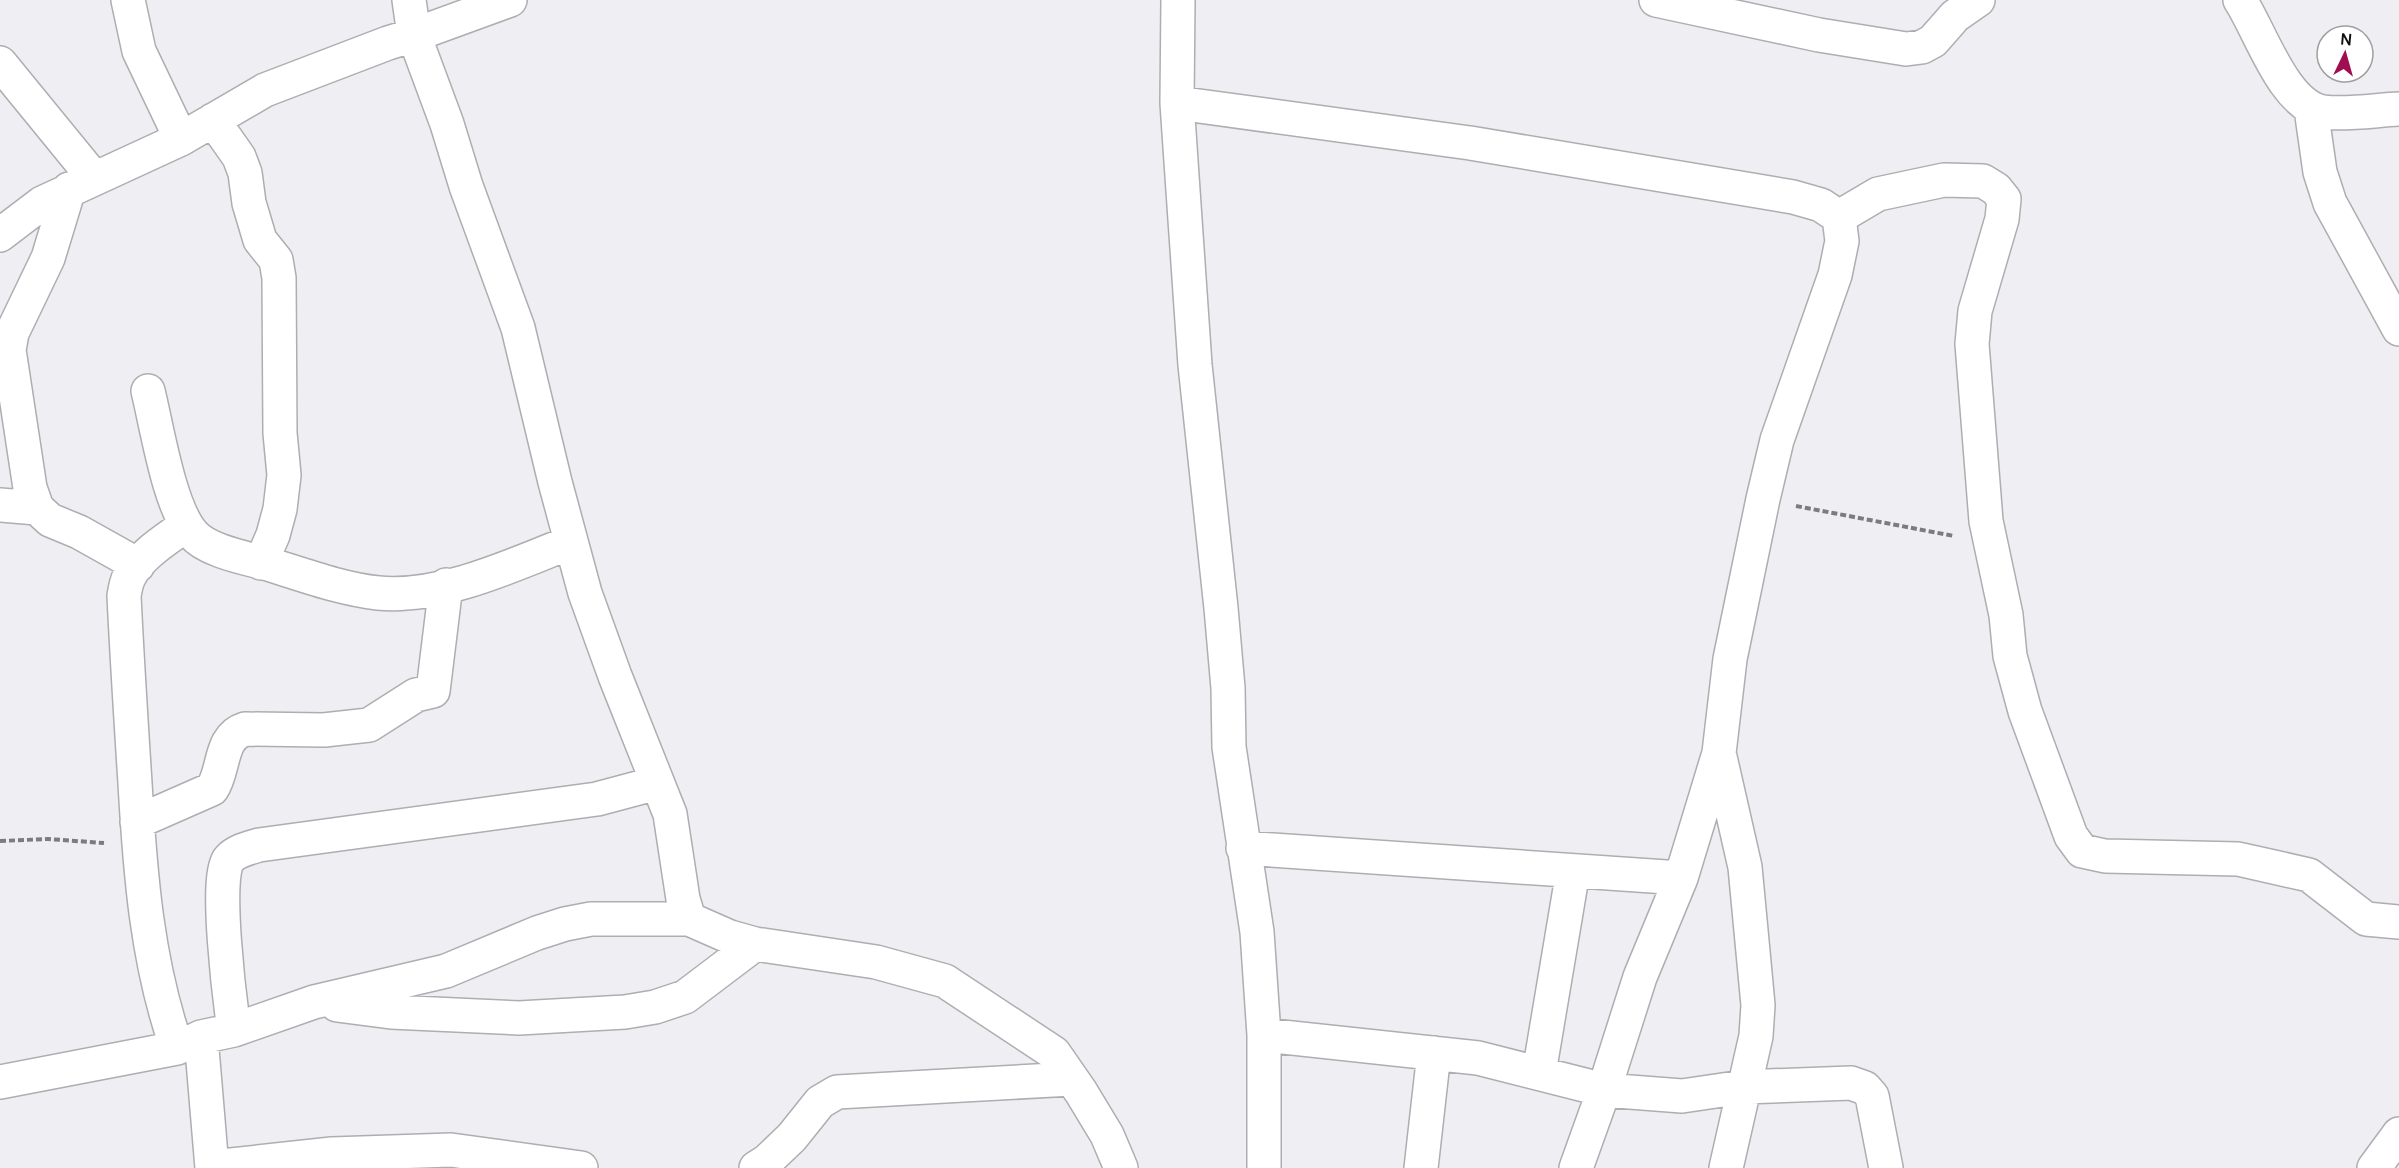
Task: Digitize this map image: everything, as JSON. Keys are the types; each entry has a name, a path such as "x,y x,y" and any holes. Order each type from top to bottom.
{"street":[{"path":"128,0 139,51 181,139"},
{"path":"409,0 414,35 518,328 585,593 669,813 683,899 689,919"},
{"path":"0,235 42,203 181,139 265,90 510,0"},
{"path":"1178,0 1177,103 1195,364 1226,666 1229,747 1257,932 1264,1035 1264,1168"},
{"path":"1656,0 1819,35 1906,49 1922,47 1933,41 1955,16 1978,0"},
{"path":"2240,0 2278,72 2311,109 2325,113 2399,108"},
{"path":"0,63 82,183"},
{"path":"1177,103 1470,143 1793,197 1821,205 1839,217 1842,241 1835,275 1777,440 1763,499 1731,659 1719,753 1681,878 1640,977 1576,1168"},
{"path":"2311,109 2320,172 2330,203 2399,329"},
{"path":"213,120 242,165 260,240 276,260 279,278 280,433 284,475 280,510 273,535 261,562"},
{"path":"1839,217 1878,195 1944,180 1983,181 1996,189 2004,199 2002,219 1975,311 1972,344 1989,542 2006,615 2010,656 2025,711 2071,836 2082,851 2105,856 2238,859 2270,865 2309,875 2366,919 2399,922"},
{"path":"82,183 14,327 5,353 30,488 37,508 50,520 79,532 138,565"},
{"path":"148,391 174,498 186,525 200,541 226,552 347,588 379,593 413,593 483,577 571,542"},
{"path":"0,505 37,508"},
{"path":"186,525 161,543 138,565 128,579 124,596 137,834 151,949 160,991 189,1043 212,1168 332,1154 451,1150 581,1168"},
{"path":"137,834 212,789 227,744 237,731 254,729 324,730 369,725 416,695 433,691 446,585"},
{"path":"1719,753 1744,867 1758,1005 1756,1036 1726,1168"},
{"path":"234,1029 222,891 226,864 237,853 259,845 597,799 657,783"},
{"path":"1243,849 1681,878"},
{"path":"1539,1073 1573,871"},
{"path":"0,1082 189,1043 314,1002 446,972 537,933 591,918 689,919 730,937 755,944 876,962 945,981 1054,1053 1107,1134 1121,1168"},
{"path":"314,1002 391,1012 519,1018 625,1012 655,1007 685,997 755,944"},
{"path":"1264,1035 1478,1058 1604,1090 1682,1096 1743,1087 1851,1083 1865,1088 1872,1096 1886,1168"},
{"path":"1421,1168 1434,1053"},
{"path":"756,1168 792,1137 820,1101 837,1092 1072,1078"},
{"path":"2374,1168 2399,1134"}],"path":[{"path":"1763,499 1918,531 1989,542"},
{"path":"0,841 137,834"}]}
